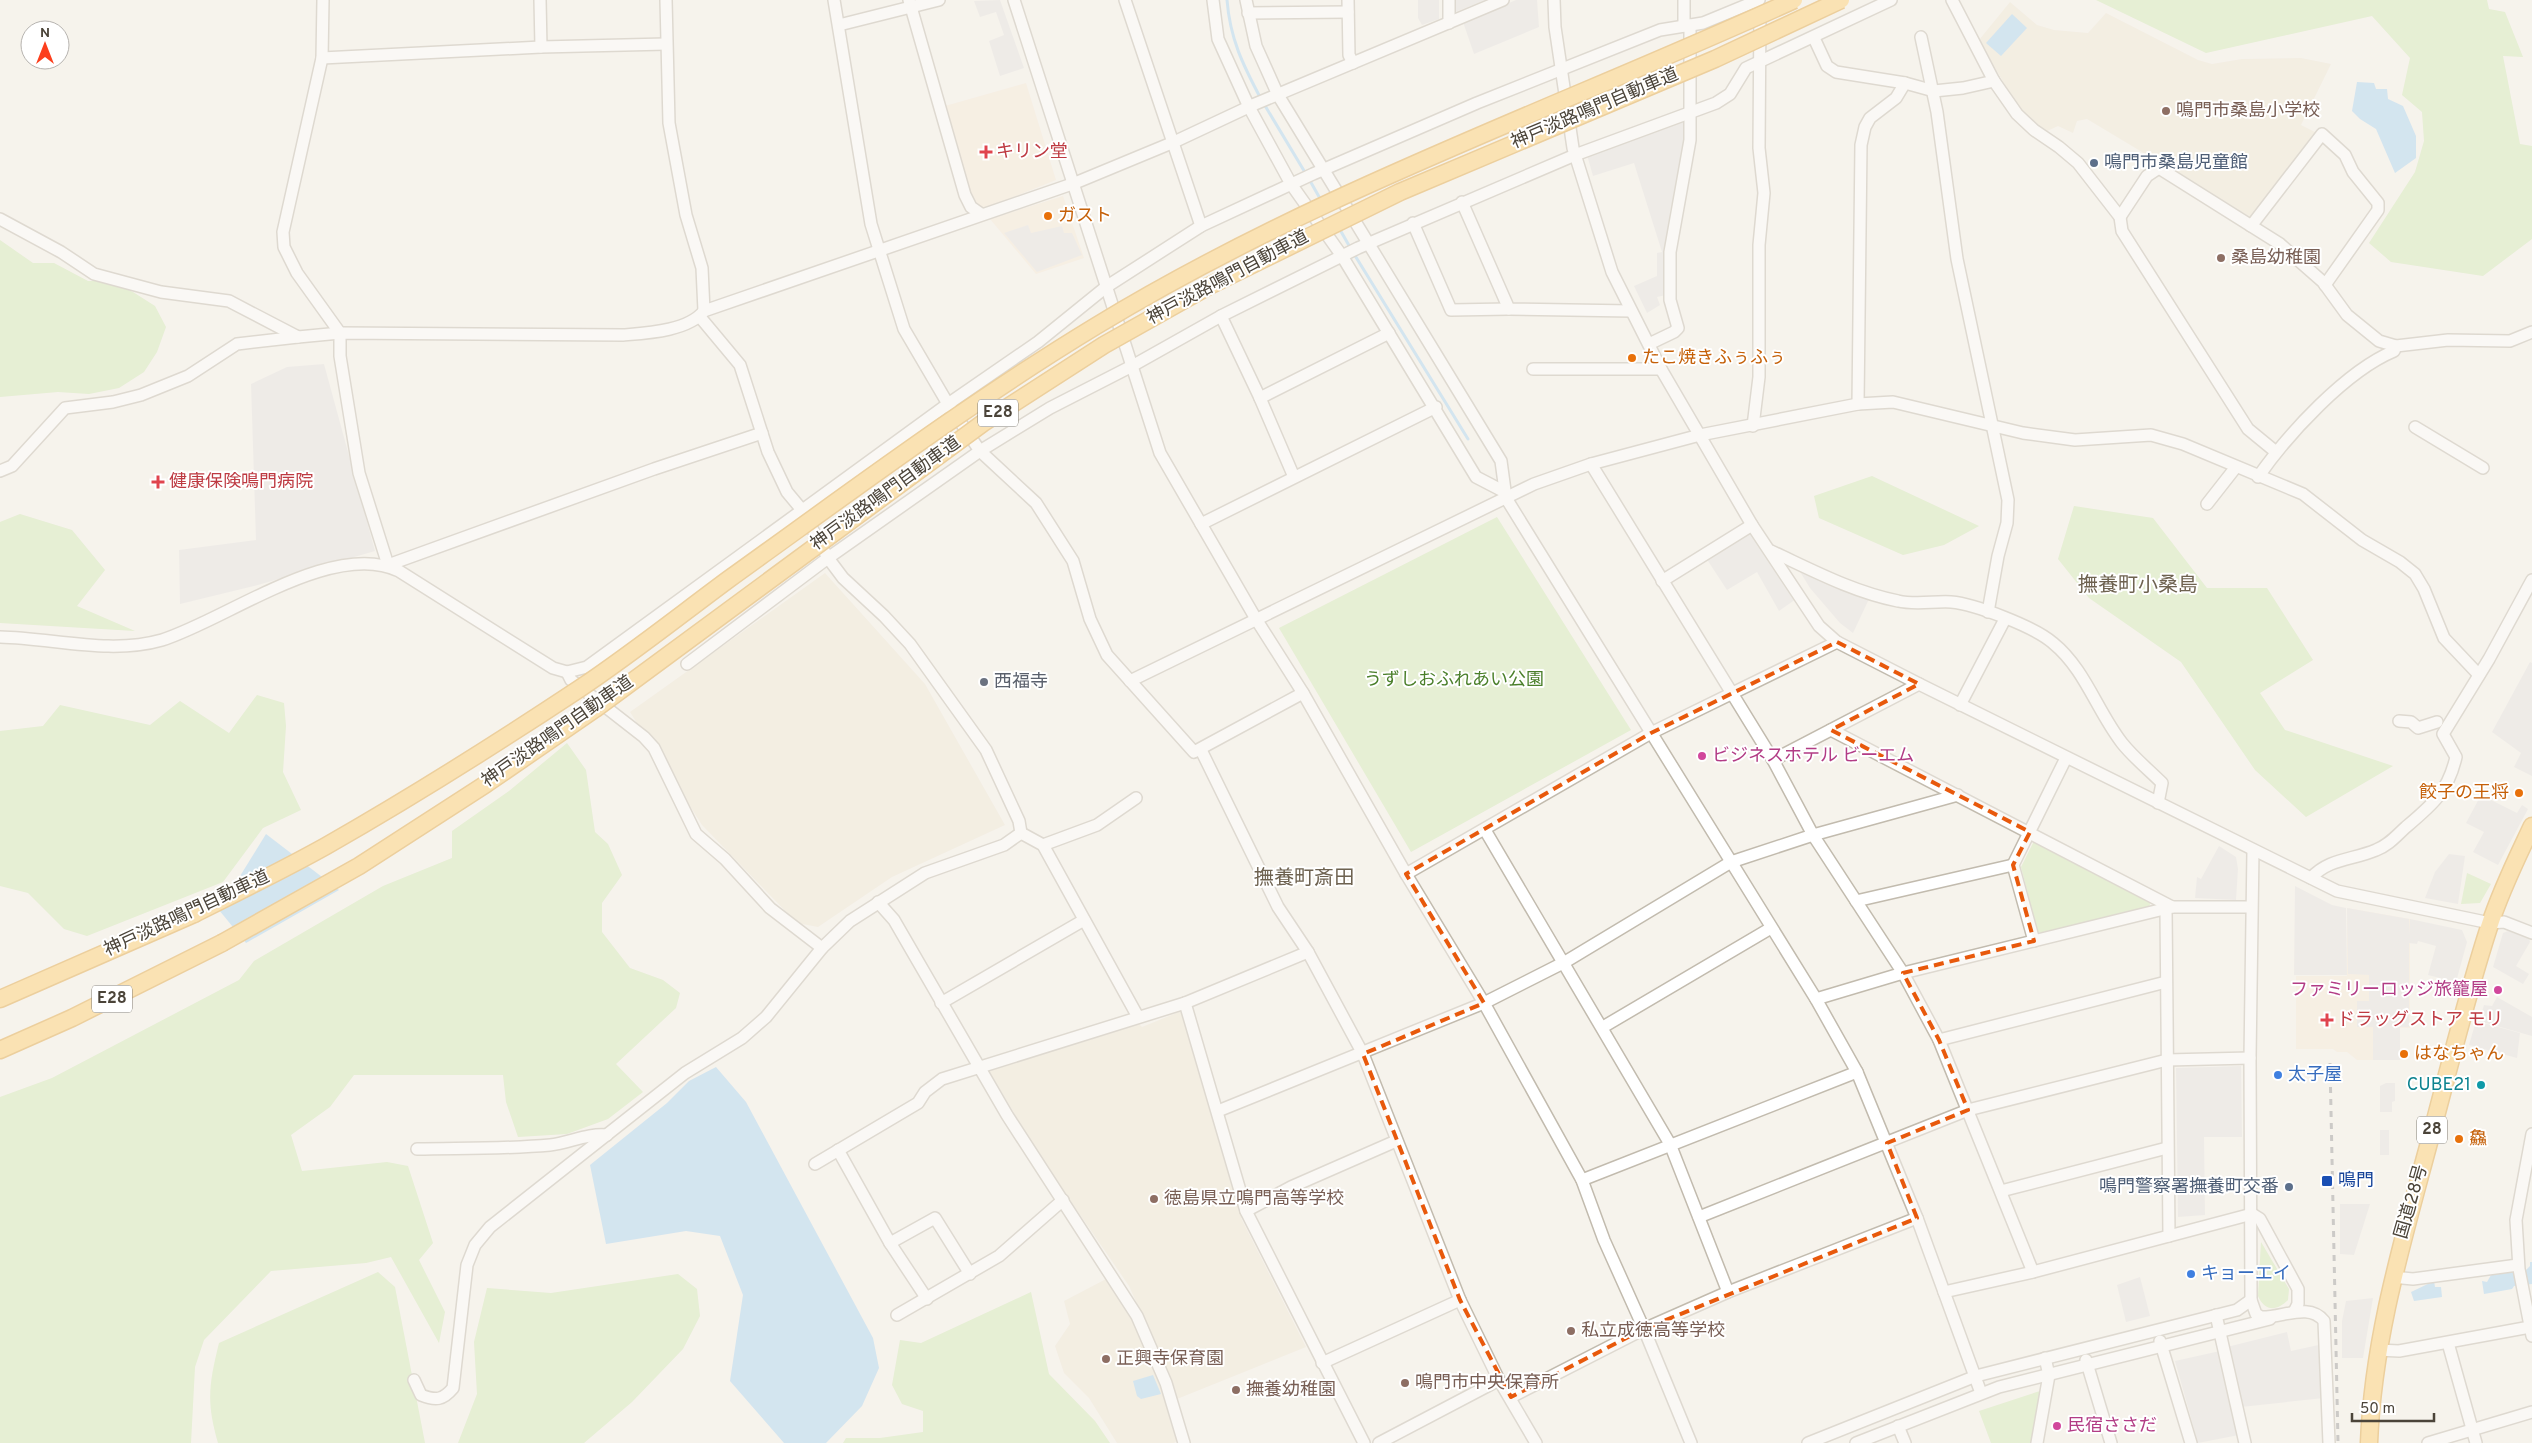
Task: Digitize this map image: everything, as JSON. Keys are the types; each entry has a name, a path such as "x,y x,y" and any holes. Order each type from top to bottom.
{"highway":[{"name":"神戸淡路鳴門自動車道","path":"0,999 194,914 325,846 437,781 582,686 974,406 1095,327 1198,267 1394,172 1708,40 1794,0"},
{"name":"神戸淡路鳴門自動車道","path":"0,1050 72,1018 222,943 358,866 494,778 595,709 983,422 1104,345 1209,286 1309,235 1400,192 1715,59 1841,0"},
{"name":"国道28号","path":"2369,1443 2371,1397 2392,1277 2490,923 2532,826"}],"street":[{"path":"322,0 322,58 283,232 284,247 297,273 340,333 340,356 358,473 388,565 553,668 566,672 587,667 948,404 1038,342 1106,287 1201,226 1295,182 1477,103 1562,71 1660,30 1703,23 1759,0 1759,148 1764,193 1759,245 1759,377 1753,426"},
{"path":"540,0 541,47"},
{"path":"666,0 669,124 686,215 702,268 702,314 740,365 762,433 787,492 802,510 828,558 843,578 884,616 910,644 986,750 1019,821 1021,833"},
{"path":"834,0 871,224 904,329 948,404 980,451 1036,503 1073,561 1090,619 1107,655 1194,752 1303,694"},
{"path":"839,25 910,4 939,0"},
{"path":"1014,0 1075,183 1106,287 1160,453 1256,619 1303,694 1406,874 1484,1003 1582,1180 1604,1240 1644,1329 1691,1443"},
{"path":"1124,0 1174,142 1201,226"},
{"path":"1213,0 1218,39 1295,182 1354,250 1501,461 1504,495"},
{"path":"1246,0 1256,46 1273,97 1318,172 1389,333 1476,477 1504,495 1816,999 1857,1072 1917,1218 1981,1393"},
{"path":"1449,0 1449,23"},
{"path":"0,471 12,466 65,408 113,402 141,395 188,376 238,344 298,336 340,333 623,335 662,332 702,314 880,252 981,214 1075,183 1174,142 1252,105 1503,0"},
{"path":"1554,0 1562,71 1575,155 1612,272 1661,369 1752,525 1819,626 1837,642 1960,705 2337,891 2366,899 2490,923 2504,922 2532,933"},
{"path":"1649,344 1674,332 1678,328 1670,300 1670,252 1690,140 1687,25 1684,0"},
{"path":"688,664 828,558 980,451 1050,408 1132,366 1221,316 1354,250 1575,155 1716,103 1730,94 1746,68 1760,60 1814,38 1891,0"},
{"path":"1952,0 1994,80 2017,114 2034,130 2078,163 2120,217 2122,231 2248,429 2276,452"},
{"path":"910,4 964,195 971,207 981,214"},
{"path":"1248,13 1348,6 1349,55 1353,63"},
{"path":"1921,37 1934,91 1957,259 2008,500 2007,523 1998,556 1988,612"},
{"path":"1814,38 1827,66 1836,72 1904,83 1934,91 1963,88 1994,80"},
{"path":"322,58 541,47 666,44"},
{"path":"1858,404 1862,145 1865,127 1870,118 1896,98 1904,83"},
{"path":"2251,226 2322,134 2345,155 2353,172 2378,203 2378,210 2325,285"},
{"path":"2120,217 2147,176 2159,168 2280,244 2325,285 2347,315 2378,341 2396,346 2448,340 2510,341 2532,332"},
{"path":"1462,202 1509,308"},
{"path":"0,219 61,252 94,274 161,292 229,301 298,336"},
{"path":"1413,224 1451,310 1509,308 1631,311"},
{"path":"1221,316 1260,398 1294,478"},
{"path":"1260,398 1389,333"},
{"path":"2258,476 2276,452 2328,397 2382,356 2394,351 2396,346"},
{"path":"1532,369 1661,369"},
{"path":"1130,681 1504,495 1534,484 1591,464 1700,435 1858,404 1893,402 1992,424 2023,433 2075,440 2151,435 2183,444 2303,494 2362,540 2400,562 2415,574 2424,589 2444,638 2479,675"},
{"path":"1202,524 1436,408"},
{"path":"2415,427 2483,468"},
{"path":"0,637 31,638 108,647 137,646 163,639 274,588 313,574 350,564 388,565 654,469 762,433"},
{"path":"1591,464 1773,760 1813,836 1903,973 1939,1040 2033,1272"},
{"path":"2206,504 2236,467"},
{"path":"1662,581 1752,525"},
{"path":"1771,551 1851,588 1900,602 1953,602 1988,612 2038,633 2053,642 2072,662 2122,743 2162,783 2158,802"},
{"path":"2311,878 2319,869 2342,858 2374,851 2389,844 2431,807 2450,778 2456,757 2443,734 2479,675 2532,580"},
{"path":"1960,705 2005,619"},
{"path":"1406,874 1651,733 1837,642"},
{"path":"566,672 570,680 644,737 654,748 696,834 725,859 770,908 822,948"},
{"path":"1773,760 1919,684"},
{"path":"2399,721 2411,722 2418,728 2437,722"},
{"path":"1831,730 2030,832 2169,908"},
{"path":"1200,750 1278,907 1308,952 1363,1054 1460,1300 1499,1380 1511,1397 1536,1443"},
{"path":"2034,941 2014,865 2066,758"},
{"path":"1218,1111 1363,1054 1484,1003 1565,962 1731,862 1813,836 1958,795"},
{"path":"1043,845 1097,825 1136,798"},
{"path":"1485,830 1565,962 1670,1144 1728,1292"},
{"path":"1021,833 1043,845 1138,1018"},
{"path":"414,1380 421,1395 432,1400 445,1398 453,1388 467,1265 475,1246 490,1227 528,1195 685,1073 742,1038 766,1018 822,948 850,921 926,873 1004,845 1021,833"},
{"path":"2253,850 2250,1058 2251,1300 2256,1314 2261,1317 2281,1316"},
{"path":"1856,901 2014,865"},
{"path":"878,902 894,920 1011,1122 1137,1316 1166,1383 1184,1443"},
{"path":"1816,999 1903,973 2169,908 2251,907"},
{"path":"2168,1236 2166,982 2169,908"},
{"path":"941,1002 1084,920"},
{"path":"1603,1027 1771,928"},
{"path":"815,1164 918,1103 925,1092 942,1079 1185,1003 1308,952"},
{"path":"1939,1040 2166,982"},
{"path":"1185,1003 1246,1211 1364,1443"},
{"path":"1699,1217 1968,1110 2166,1060 2250,1058"},
{"path":"1582,1180 1857,1072"},
{"path":"418,1149 522,1147 556,1144 597,1134 607,1135"},
{"path":"2378,1350 2399,1351 2531,1332 2518,1267 2516,1220 2532,1134"},
{"path":"1246,1211 1292,1187 1396,1141"},
{"path":"2001,1191 2168,1148"},
{"path":"838,1150 890,1243 927,1299"},
{"path":"897,1315 999,1256 1063,1200"},
{"path":"1944,1292 2033,1272 2252,1214 2260,1219 2298,1289 2298,1304 2294,1312"},
{"path":"890,1243 935,1218 970,1274"},
{"path":"1511,1397 1644,1329 1728,1292 1917,1218"},
{"path":"2392,1277 2413,1279 2518,1267"},
{"path":"1322,1363 1460,1300"},
{"path":"1808,1443 1976,1376 2237,1310 2251,1300"},
{"path":"1856,1443 1981,1393 2294,1312 2313,1312 2324,1321 2330,1443"},
{"path":"2216,1315 2246,1443"},
{"path":"2157,1330 2191,1443"},
{"path":"2448,1344 2476,1443"},
{"path":"2083,1348 2111,1443"},
{"path":"2038,1443 2049,1375 2045,1358"},
{"path":"1379,1443 1499,1380"},
{"path":"2428,1443 2532,1412"},
{"path":"1898,1426 1905,1443"}],"highlighted area":[{"path":"1837,642 1919,684 1831,730 2030,832 2013,865 2034,941 1903,973 1939,1040 1968,1110 1887,1143 1917,1218 1644,1329 1511,1397 1460,1300 1363,1054 1484,1003 1406,874 1651,733"}],"shaded area":[{"path":"1000,0 1024,68 1000,76 989,41 1004,35 996,12 980,17 974,1"},
{"path":"1418,0 1439,0 1439,19 1422,25 1418,18"},
{"path":"1453,0 1485,0 1453,13"},
{"path":"1516,0 1537,0 1539,27 1474,54 1463,22"},
{"name":"鳴門市桑島小学校","path":"2010,2 2037,25 2054,30 2088,33 2106,13 2198,60 2212,64 2242,59 2301,58 2331,64 2301,125 2315,132 2252,218 2087,119 2077,121 2073,133 2058,126 2045,132 2016,104 1979,40"},
{"path":"1026,83 1056,180 983,209 973,202 945,106"},
{"path":"1685,117 1687,144 1670,211 1664,282 1666,295 1657,297 1660,305 1647,313 1634,286 1657,276 1657,253 1662,252 1634,163 1593,176 1587,155"},
{"path":"1063,196 1084,258 1036,274 990,219"},
{"path":"1028,225 1031,233 1062,226 1064,233 1072,233 1082,255 1037,272 1004,233"},
{"path":"324,364 375,551 258,585 180,604 179,550 256,540 251,384 287,367"},
{"path":"1749,530 1796,599 1779,611 1757,572 1727,590 1706,558"},
{"path":"1799,570 1869,599 1853,633 1840,623 1810,588"},
{"path":"825,573 925,684 1005,825 892,877 818,927 797,923 702,825 630,712"},
{"path":"2530,662 2532,663 2532,776 2514,767 2521,753 2492,732"},
{"path":"2481,795 2517,813 2522,805 2528,809 2498,865 2473,852 2484,832 2466,823"},
{"path":"2219,846 2236,857 2238,869 2236,900 2195,898 2197,877 2201,879"},
{"path":"2449,854 2465,856 2458,904 2425,898 2435,872"},
{"path":"2295,886 2332,905 2346,908 2347,975 2294,975"},
{"path":"2347,908 2410,919 2410,1028 2373,1027 2373,1060 2357,1060 2347,1052 2337,1052 2333,1049 2296,1049 2296,976 2347,976"},
{"path":"2347,908 2409,919 2410,934 2410,919 2462,930 2467,942 2456,982 2428,975 2436,946 2418,941 2417,944 2409,943 2409,1027 2400,1027 2400,1060 2373,1060 2373,1027 2357,1027 2357,1001 2369,1001 2369,975 2348,974"},
{"path":"2508,931 2529,939 2530,942 2516,966 2529,974 2523,984 2493,967 2503,933"},
{"path":"2497,997 2532,1017 2532,1036 2479,1021 2484,1005 2492,1006"},
{"name":"徳島県立鳴門高等学校","path":"1179,1012 1185,1013 1243,1217 1241,1218 1306,1347 1177,1399 1174,1386 1129,1286 1041,1158 989,1071 1139,1024 1142,1027"},
{"path":"2476,1021 2520,1033 2517,1058 2469,1045"},
{"path":"2241,1066 2242,1137 2204,1137 2205,1215 2178,1217 2176,1068"},
{"path":"2386,1083 2395,1083 2395,1101 2392,1102 2392,1112 2380,1112 2380,1086"},
{"path":"2380,1130 2389,1130 2389,1155 2380,1155"},
{"path":"2340,1204 2370,1204 2354,1255 2340,1254"},
{"path":"2140,1277 2150,1316 2126,1322 2117,1285"},
{"name":"正興寺保育園","path":"1108,1278 1134,1320 1161,1382 1177,1441 1174,1443 1117,1443 1089,1398 1064,1373 1055,1346 1070,1324 1064,1301"},
{"path":"2373,1298 2363,1358 2342,1358 2342,1321 2346,1301"},
{"path":"2287,1332 2291,1351 2323,1344 2324,1398 2241,1407 2227,1347"},
{"path":"2220,1351 2239,1435 2198,1443 2175,1361"}],"green space":[{"path":"2096,0 2487,0 2489,9 2505,12 2523,57 2503,56 2520,144 2532,146 2532,239 2483,276 2391,262 2369,243 2415,172 2424,141 2422,112 2402,95 2410,58 2372,16 2206,53"},
{"path":"0,240 33,263 54,263 88,281 110,281 133,292 155,306 166,327 157,352 144,372 119,388 89,394 58,392 0,397"},
{"path":"1872,476 1979,526 1944,545 1903,555 1819,518 1814,496"},
{"path":"2074,506 2153,518 2207,588 2267,588 2313,660 2260,693 2285,730 2393,766 2306,817 2255,770 2181,662 2089,598 2058,559"},
{"path":"20,514 72,530 105,570 77,606 135,631 0,623 0,522"},
{"name":"うずしおふれあい公園","path":"1497,517 1631,730 1411,852 1279,628"},
{"path":"257,695 284,703 286,726 283,772 301,810 263,828 223,882 87,936 64,929 28,893 0,886 0,731 43,726 60,705 150,725 180,701 229,733"},
{"path":"567,743 586,770 595,832 608,844 622,875 602,903 602,932 630,968 663,980 680,993 676,1008 616,1064 643,1092 608,1119 567,1134 518,1137 506,1102 503,1075 354,1075 330,1107 291,1135 302,1171 387,1162 408,1166 433,1243 419,1260 445,1312 439,1343 391,1257 366,1263 271,1271 204,1340 195,1367 191,1443 0,1443 0,1097 52,1078 239,980 254,961 383,886 452,858 452,831 509,791"},
{"path":"2034,841 2151,901 2148,910 2038,933 2021,867"},
{"path":"2467,873 2491,884 2480,903 2461,904"},
{"path":"2261,1242 2289,1289 2288,1300 2276,1308 2264,1305 2258,1296"},
{"path":"378,1272 395,1287 425,1443 218,1443 210,1404 210,1393 219,1343"},
{"path":"678,1274 697,1289 700,1316 683,1349 632,1402 584,1443 458,1443 477,1394 474,1342 487,1288 551,1293"},
{"path":"1031,1292 1049,1374 1095,1421 1110,1443 843,1443 846,1438 880,1438 923,1432 923,1411 902,1404 892,1385 900,1340 921,1343"},
{"path":"2040,1391 2031,1443 1991,1443 1979,1411"}],"water":[{"path":"2012,14 2027,28 2001,56 1986,43"},
{"path":"2357,82 2374,83 2376,89 2387,89 2388,99 2403,106 2416,136 2416,158 2395,173 2376,129 2360,119 2352,111"},
{"path":"266,834 339,890 246,943 219,910"},
{"path":"716,1067 746,1102 873,1338 879,1368 862,1406 826,1443 784,1443 730,1381 743,1295 720,1236 686,1231 606,1244 590,1165 667,1103 689,1081"},
{"path":"2530,1262 2532,1262 2532,1284 2514,1286 2512,1289 2484,1294 2482,1281 2487,1282 2491,1275 2526,1270 2530,1266"},
{"path":"2434,1281 2435,1287 2441,1287 2442,1297 2414,1301 2411,1292"},
{"path":"1153,1375 1161,1394 1141,1399 1137,1396 1133,1381"}],"waterway":[{"path":"1227,0 1231,27 1238,51 1261,99"},
{"path":"1264,104 1306,174"},
{"path":"1309,179 1322,202"},
{"path":"1339,228 1351,249"},
{"path":"1354,254 1468,439"}],"railway":[{"path":"2330,1063 2338,1443"}],"place":[{"name":"鳴門市桑島小学校","path":"2166,111"},
{"name":"キリン堂","path":"986,152"},
{"name":"鳴門市桑島児童館","path":"2094,163"},
{"name":"ガスト","path":"1048,216"},
{"name":"桑島幼稚園","path":"2221,258"},
{"name":"たこ焼きふぅふぅ","path":"1632,358"},
{"name":"健康保険鳴門病院","path":"158,482"},
{"name":"西福寺","path":"984,682"},
{"name":"ビジネスホテル ビーエム","path":"1702,756"},
{"name":"餃子の王将","path":"2519,793"},
{"name":"ファミリーロッジ旅籠屋","path":"2498,990"},
{"name":"ドラッグストア モリ","path":"2327,1020"},
{"name":"はなちゃん","path":"2404,1054"},
{"name":"太子屋","path":"2278,1075"},
{"name":"CUBE21","path":"2481,1085"},
{"name":"鱻","path":"2459,1139"},
{"name":"鳴門","path":"2327,1181"},
{"name":"鳴門警察署撫養町交番","path":"2289,1187"},
{"name":"徳島県立鳴門高等学校","path":"1154,1199"},
{"name":"キョーエイ","path":"2191,1274"},
{"name":"私立成徳高等学校","path":"1571,1331"},
{"name":"正興寺保育園","path":"1106,1359"},
{"name":"鳴門市中央保育所","path":"1405,1383"},
{"name":"撫養幼稚園","path":"1236,1390"},
{"name":"民宿ささだ","path":"2057,1426"}],"district":[{"name":"撫養町小桑島","path":"2138,586"},
{"name":"撫養町斎田","path":"1304,879"}]}
